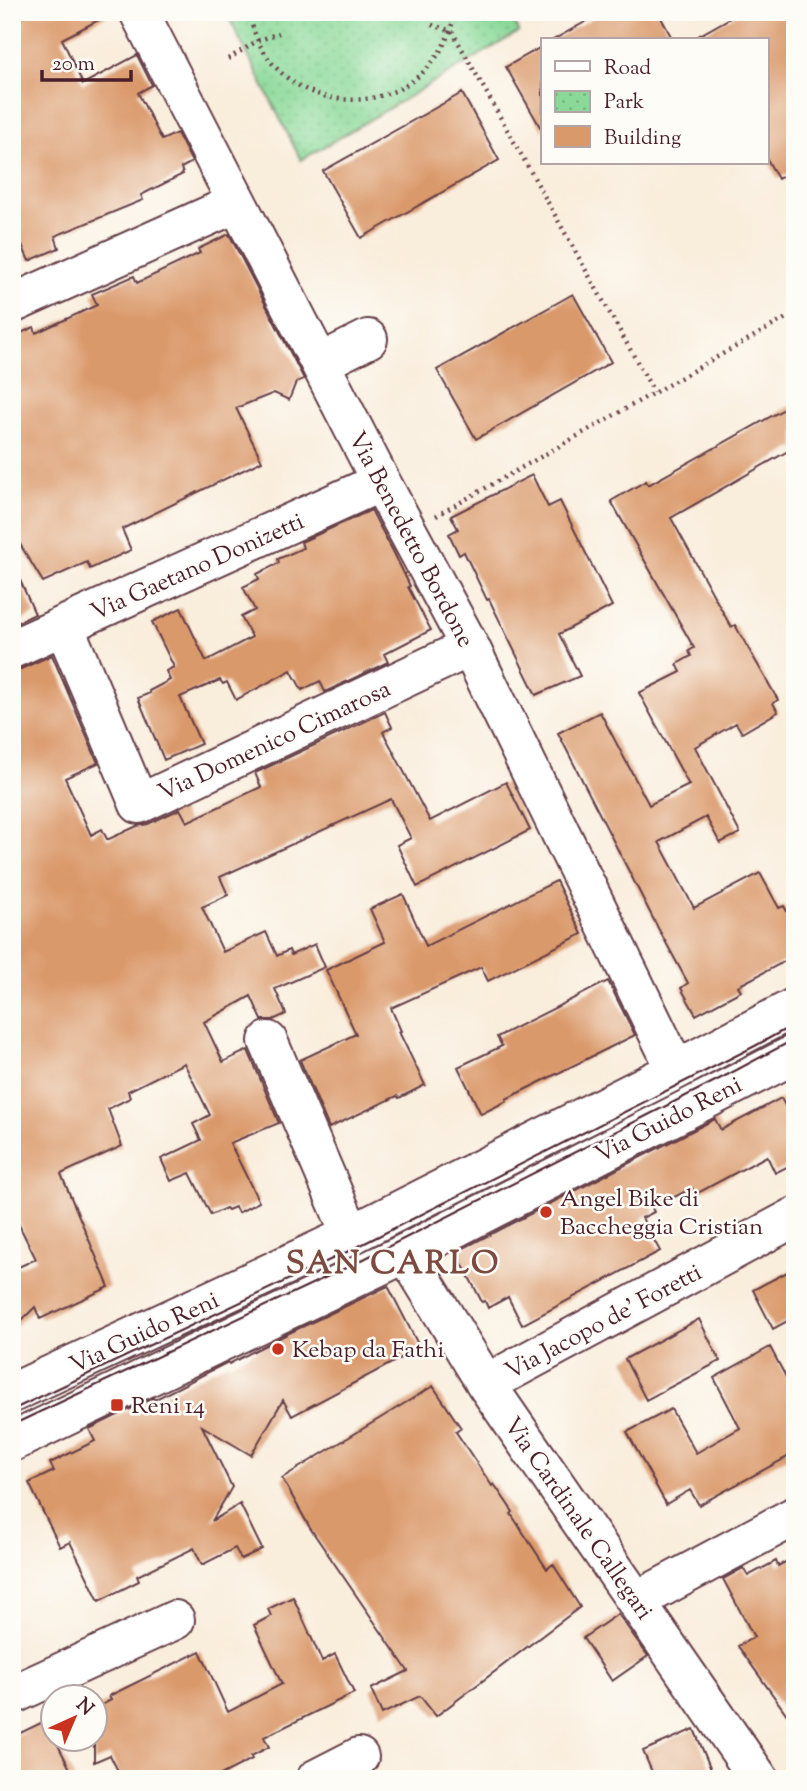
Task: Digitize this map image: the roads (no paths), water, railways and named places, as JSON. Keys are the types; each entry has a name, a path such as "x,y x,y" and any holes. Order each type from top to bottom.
{"street":[{"name":"Via Benedetto Bordone","path":"139,12 381,482 470,647 676,1070"},
{"path":"12,304 237,203"},
{"path":"320,363 368,339"},
{"name":"Via Gaetano Donizetti","path":"12,649 381,482"},
{"name":"Via Domenico Cimarosa","path":"64,626 139,804 470,647"},
{"name":"Via Guido Reni","path":"12,1393 351,1235 795,1007"},
{"path":"268,1041 351,1235"},
{"name":"Via Guido Reni","path":"12,1441 406,1253 795,1054"},
{"name":"Via Jacopo de' Foretti","path":"486,1384 795,1217"},
{"name":"Via Cardinale Callegari","path":"406,1253 486,1384 759,1779"},
{"path":"636,1601 795,1516"},
{"path":"12,1695 175,1620"},
{"path":"316,1779 359,1757"}],"tram line":[{"path":"12,1410 351,1250 795,1024"},
{"path":"12,1425 352,1265 795,1039"}],"place":[{"name":"Angel Bike di Baccheggia Cristian","path":"546,1212"},
{"name":"Kebap da Fathi","path":"278,1349"},
{"name":"Reni 14","path":"117,1405"}],"district":[{"name":"SAN CARLO","path":"393,1262"}]}
